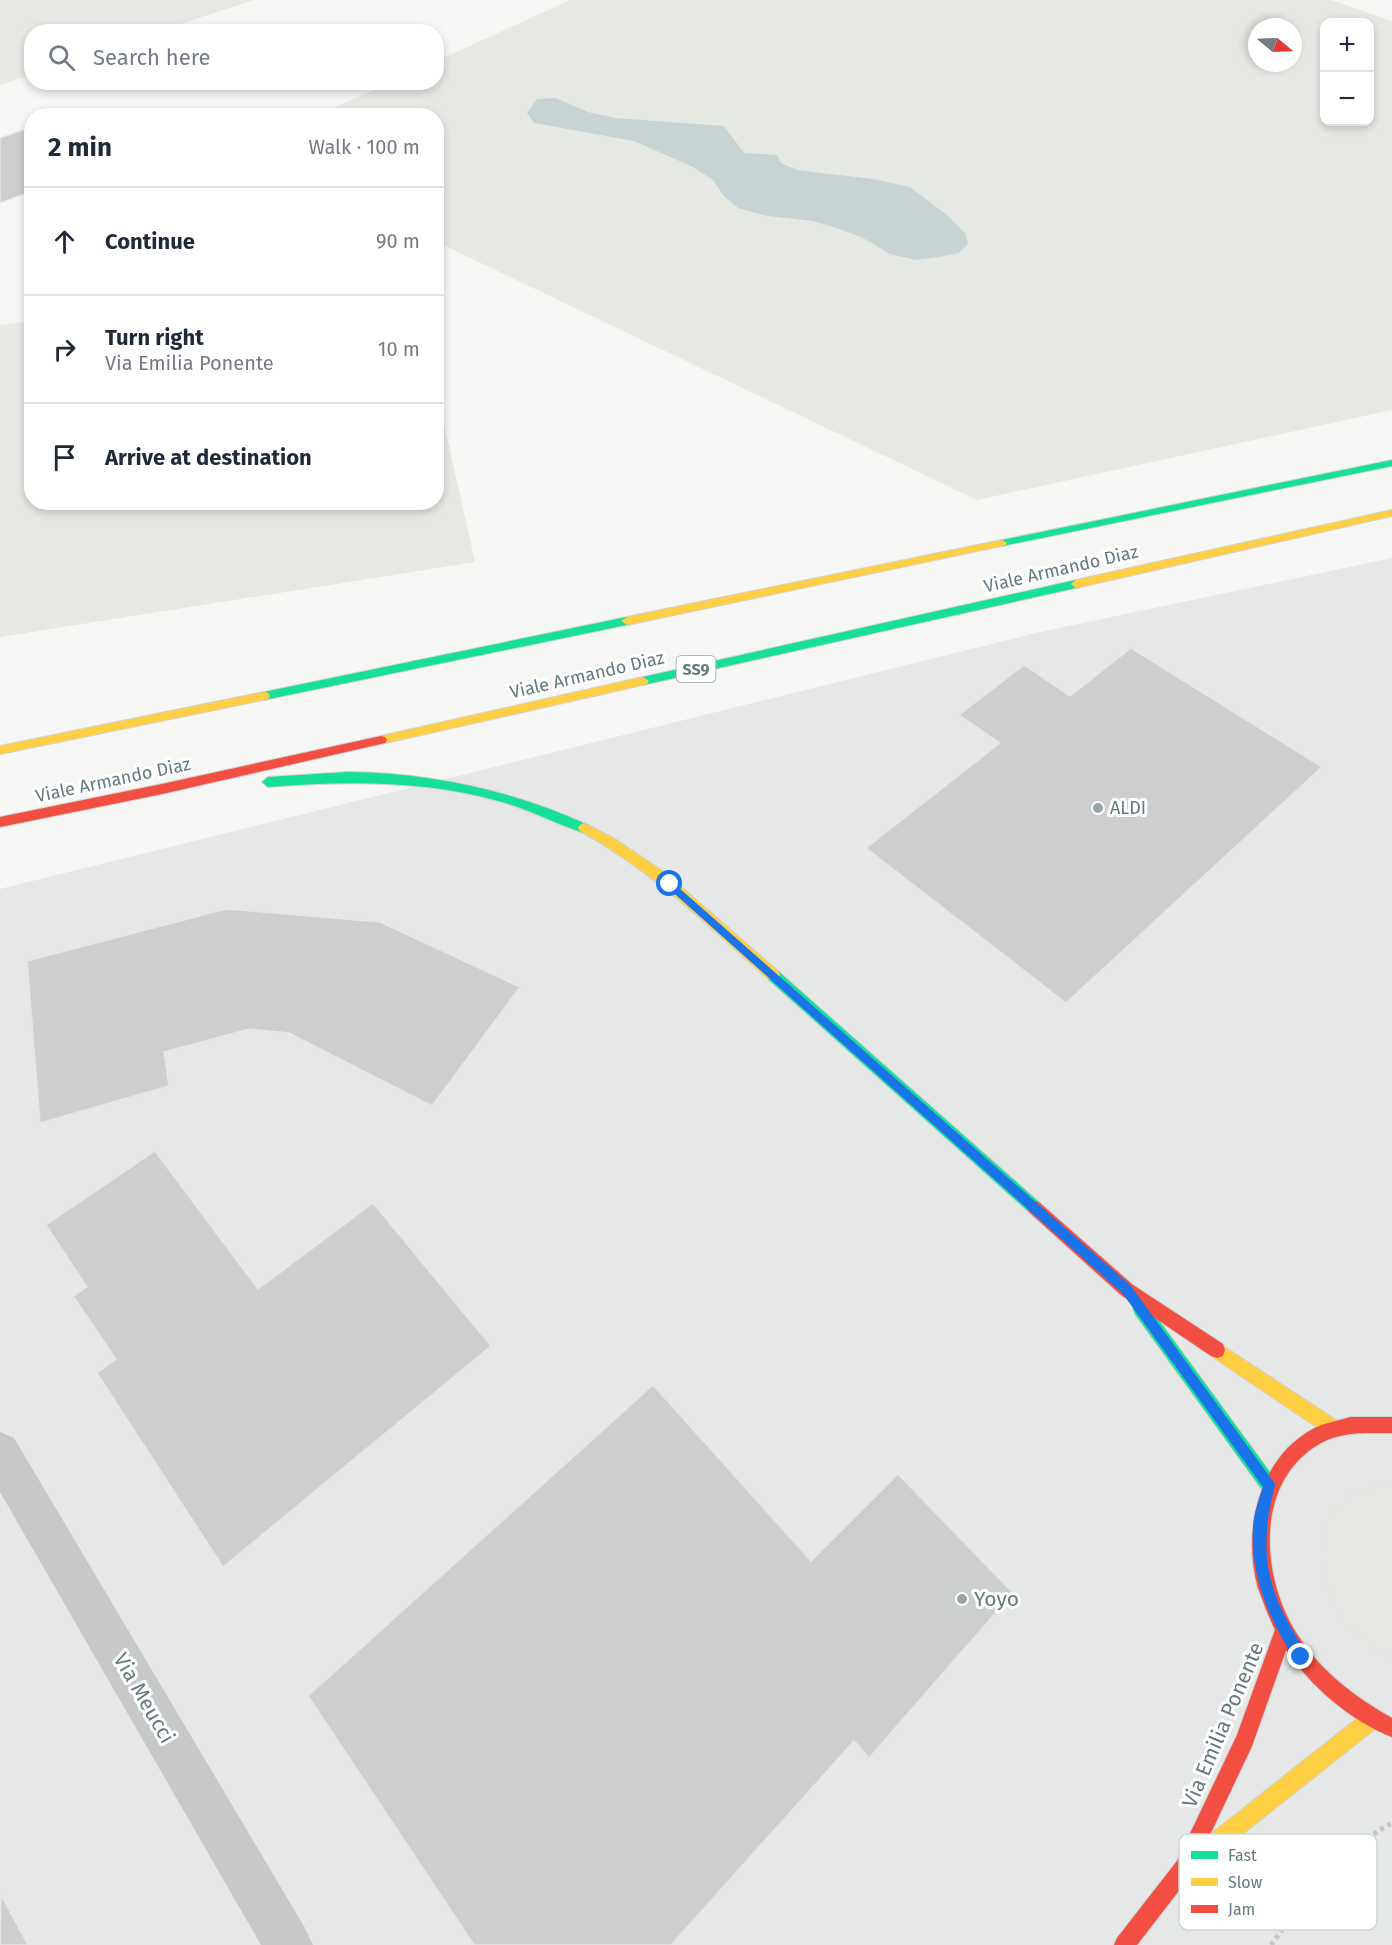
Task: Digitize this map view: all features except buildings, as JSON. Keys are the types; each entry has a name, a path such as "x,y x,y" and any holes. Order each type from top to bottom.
{"main road":[{"name":"Viale Armando Diaz","path":"0,750 1392,463"},
{"name":"Viale Armando Diaz","path":"0,822 162,789 1392,513"},
{"path":"162,789 372,777 451,787 547,812 595,833 633,856 670,884 1127,1290 1333,1428"},
{"path":"1127,1290 1269,1485"},
{"name":"Via Emilia Ponente","path":"1392,1425 1360,1423 1333,1428 1306,1441 1284,1460 1269,1485 1260,1518 1259,1554 1268,1593 1284,1631 1301,1657 1346,1702 1372,1719 1392,1728"},
{"name":"Via Emilia Ponente","path":"1200,1834 1245,1739 1284,1631"},
{"name":"Via Emilia Ponente","path":"1227,1834 1372,1719"},
{"name":"Via Emilia Ponente","path":"1124,1945 1179,1874"}],"street":[{"name":"Via Meucci","path":"0,1452 288,1945"}],"path":[{"path":"1373,1834 1392,1823"},
{"path":"1271,1945 1282,1930"}],"shaded area":[{"path":"0,0 254,0 181,24 24,24 24,77 0,85"},
{"path":"570,0 1331,0 1392,21 1392,410 977,500 444,245 444,108 334,108 374,90 444,90 444,58"},
{"path":"556,98 588,112 615,118 724,126 744,153 777,155 781,163 797,170 873,179 910,187 948,216 965,233 968,244 959,253 915,260 890,254 863,238 813,221 767,216 738,208 724,196 713,180 693,167 634,141 534,123 527,113 537,99"},
{"path":"24,322 24,510 444,510 444,424 475,562 0,637 0,325"},
{"path":"1392,558 1392,1945 0,1945 0,889 1040,632"},
{"path":"1376,1487 1392,1488 1392,1659 1361,1637 1341,1614 1325,1579 1322,1560 1327,1525 1336,1509 1353,1494"}],"traffic: fast":[{"path":"1002,543 1392,463"},
{"path":"643,681 1076,584"},
{"path":"264,696 627,621"},
{"path":"268,782 359,777 446,784 503,797 558,816 584,828"},
{"path":"773,975 1035,1208"},
{"path":"1141,1309 1269,1485"}],"traffic: slow":[{"path":"1076,584 1392,513"},
{"path":"627,621 1002,543"},
{"path":"381,740 643,681"},
{"path":"0,750 264,696"},
{"path":"584,828 610,842 660,876 773,975"},
{"path":"1217,1350 1333,1428"},
{"path":"1227,1834 1372,1719"}],"traffic: jam":[{"path":"0,822 162,789 381,740"},
{"path":"1035,1208 1127,1290 1217,1350"},
{"path":"1392,1425 1350,1425 1316,1436 1291,1456 1273,1483 1263,1515 1261,1550 1267,1587 1281,1623 1302,1656 1314,1671 1343,1697 1392,1728"},
{"path":"1200,1834 1245,1739 1284,1631"},
{"path":"1124,1945 1179,1874"}],"place":[{"name":"ALDI","path":"1098,808"},
{"name":"Yoyo","path":"962,1599"}],"route":[{"path":"670,884 1127,1290 1269,1485 1260,1518 1259,1554 1268,1593 1284,1631 1301,1657"}]}
